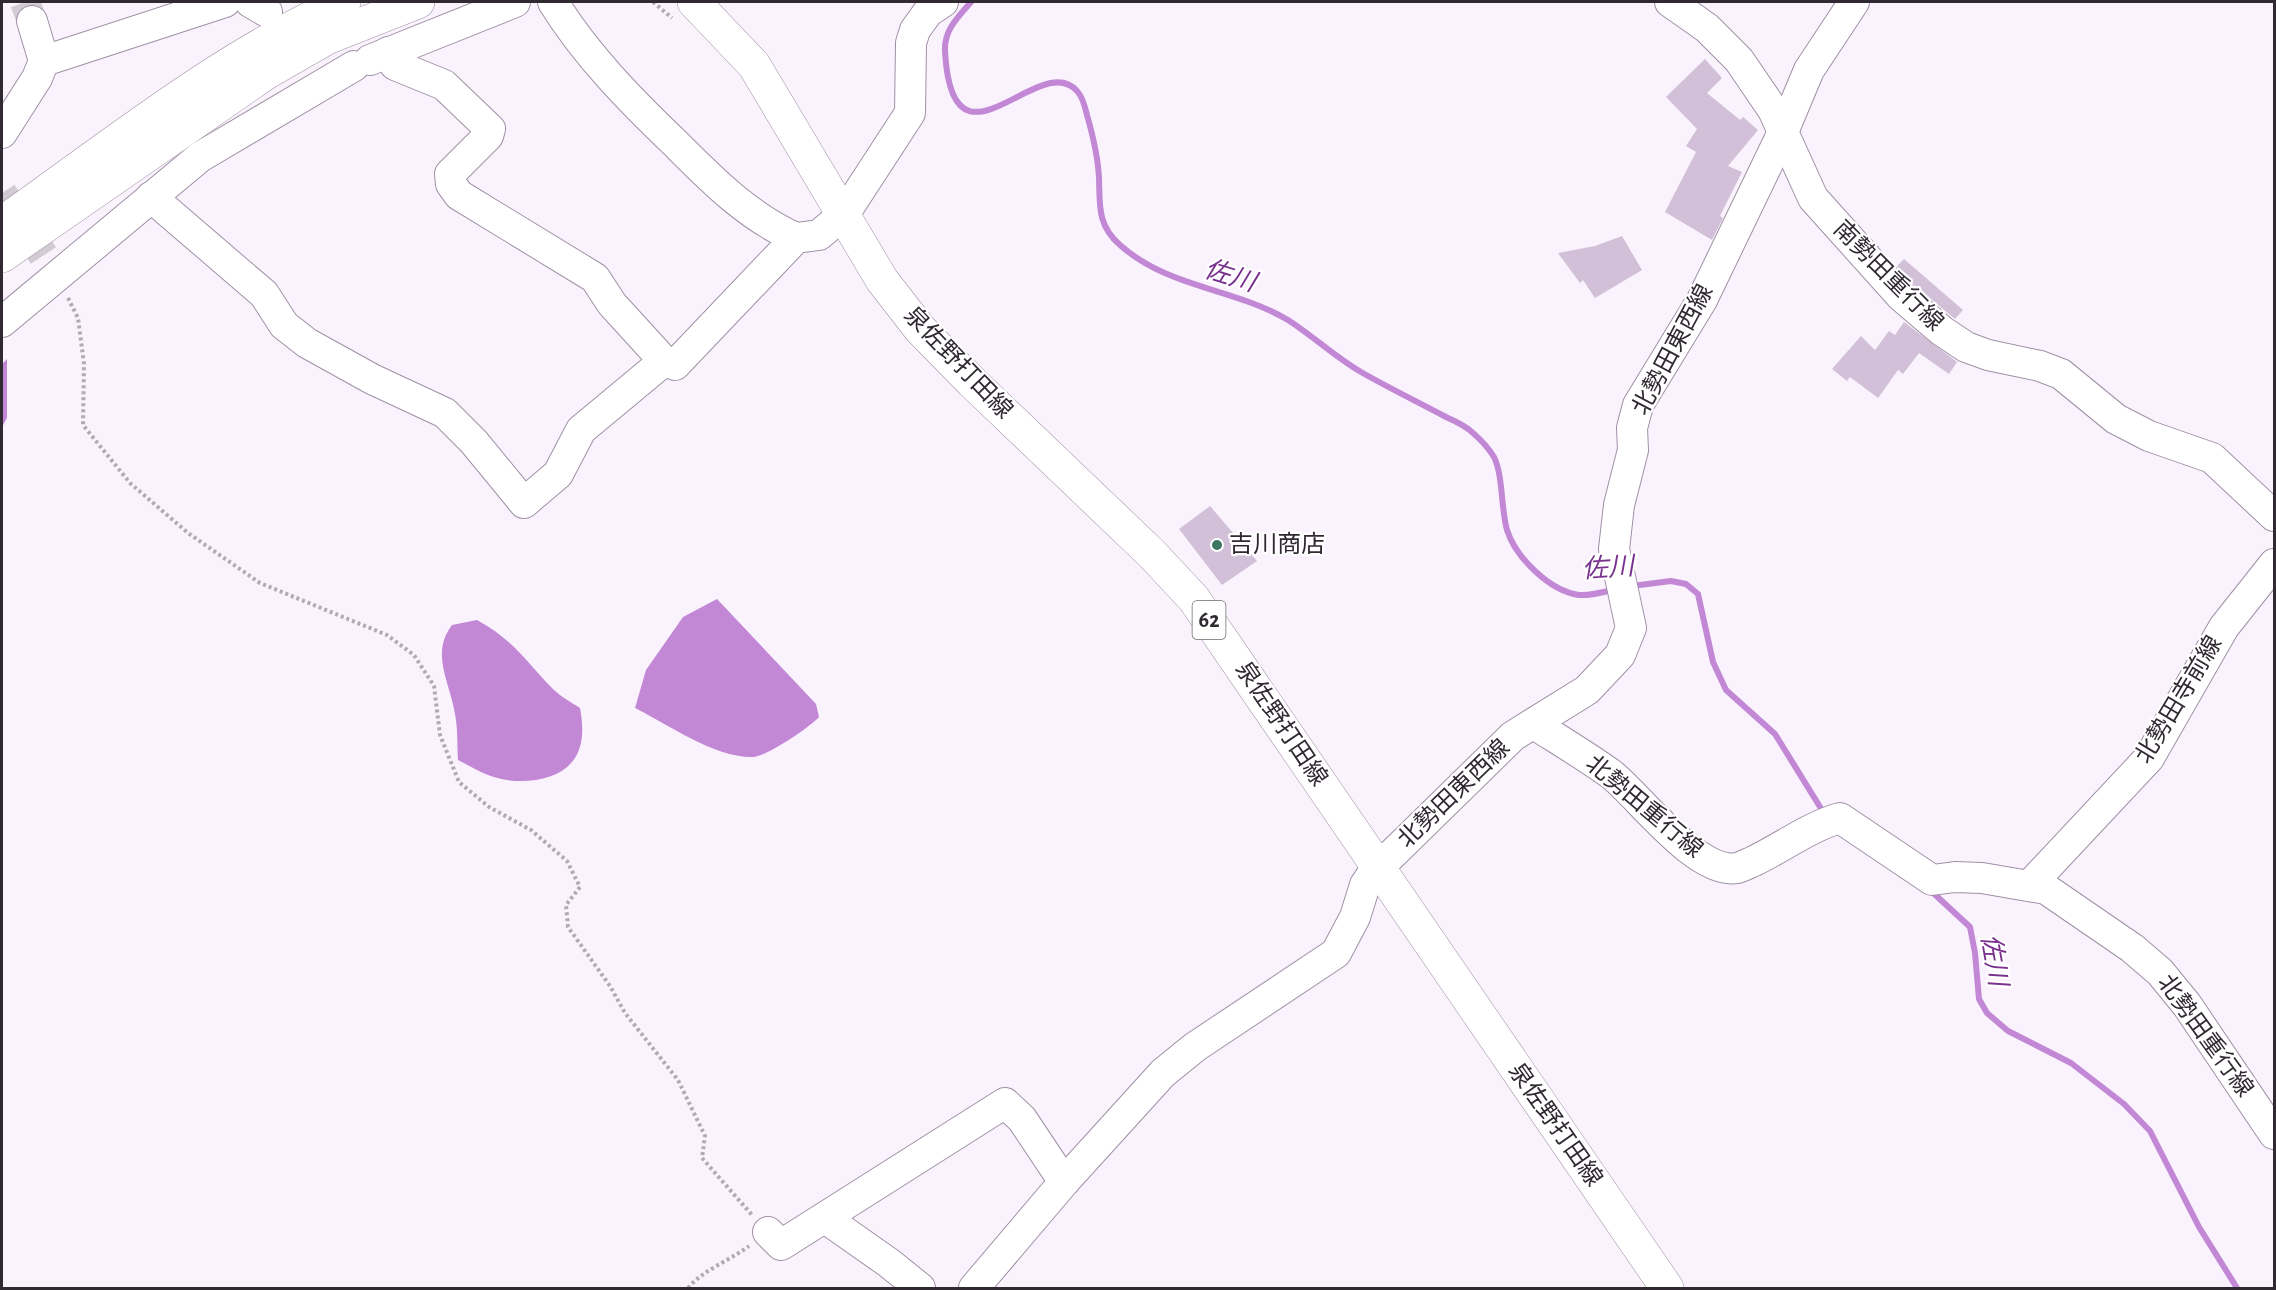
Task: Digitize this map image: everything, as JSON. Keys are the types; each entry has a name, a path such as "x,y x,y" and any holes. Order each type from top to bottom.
{"main road":[{"path":"2,223 252,50 307,18 344,2"},
{"path":"2,256 266,74 327,38 418,2"},
{"name":"泉佐野打田線","path":"694,2 754,64 845,213 882,280 920,329 972,382 1152,554 1194,599 1667,1288"}],"street":[{"path":"44,61 225,2"},
{"path":"2,322 51,267 151,197 200,157 347,62 388,52 515,2"},
{"path":"552,2 576,38 630,99 725,193 768,226 796,238 819,235 845,213 910,113 911,43 915,30 928,12 943,2"},
{"name":"南勢田重行線","path":"1670,2 1707,28 1739,60 1761,90 1813,198 1901,296 1942,332 1966,346 1989,355 2040,366 2061,374 2116,418 2149,436 2212,458 2274,516"},
{"name":"北勢田東西線","path":"974,1288 1064,1182 1163,1073 1195,1047 1336,953 1355,917 1365,885 1379,868 1513,736 1587,690 1620,655 1631,628 1614,549 1618,505 1633,450 1632,428 1638,405 1702,300 1783,132 1809,70 1854,2"},
{"path":"2,133 37,78 44,61 32,21"},
{"path":"388,52 395,65 444,85 490,129 488,136 450,174 451,184 459,195 595,278 612,304 664,361 675,365 687,354 796,238"},
{"path":"151,197 264,294 284,325 307,343 372,379 445,413 474,442 524,503 558,474 581,430 664,361"},
{"name":"北勢田寺前線","path":"2030,885 2149,758 2224,627 2274,564"},
{"name":"北勢田重行線","path":"1534,724 1612,775 1683,844 1716,864 1736,869 1772,853 1831,820 1932,880 1955,877 2030,885 2046,889 2160,972 2187,1005 2274,1134"},
{"path":"768,1232 781,1245 1005,1103 1022,1119 1064,1182"},
{"path":"825,1218 920,1288"}],"path":[{"path":"51,267 78,318 84,364 83,425 130,483 197,539 260,583 387,635 414,655 434,687 441,735 459,782 489,807 531,830 567,861 580,887 566,905 568,927 610,986 625,1013 678,1080 705,1136 702,1158 768,1232 727,1262 697,1278 688,1288"}],"shaded area":[{"path":"7,359 7,418 2,427 2,364"},
{"path":"717,599 816,704 819,717 814,722 788,741 759,756 738,756 723,752 635,708 646,670 683,617"},
{"path":"477,620 510,644 556,692 580,708 582,729 579,750 572,762 555,775 532,780 509,780 488,775 458,760 456,720 443,668 442,647 452,625"}],"building":[{"path":"1705,59 1722,78 1707,93 1740,120 1743,117 1758,130 1728,166 1742,172 1720,216 1723,218 1712,240 1665,212 1696,152 1686,146 1697,129 1666,97"},
{"path":"1622,236 1642,270 1595,298 1583,280 1580,283 1558,253 1595,246"},
{"path":"1904,259 1963,310 1955,319 1913,284 1897,266"},
{"path":"1904,322 1957,362 1949,374 1919,353 1903,374 1898,370 1878,398 1850,377 1847,381 1832,369 1861,336 1875,350 1889,331 1895,335"},
{"name":"吉川商店","path":"1210,506 1257,561 1222,585 1179,529"}],"waterway":[{"name":"佐川","path":"971,2 949,30 945,43 951,90 963,108 980,112 1000,106 1042,86 1061,82 1077,91 1084,102 1095,146 1101,214 1107,230 1120,245 1159,270 1267,309 1288,320 1361,372 1467,428 1494,457 1499,473 1507,530 1511,541 1526,562 1546,580 1568,592 1588,595 1616,589"},
{"name":"佐川","path":"1632,586 1671,581 1686,584 1698,594 1713,662 1726,690 1775,734 1825,815"},
{"name":"佐川","path":"1930,890 1970,927 1979,999 1987,1013 2008,1031 2071,1063 2124,1104 2150,1131 2199,1227 2237,1288"}],"tunnel":[{"path":"25,2 32,21"},
{"path":"2,193 45,258"}],"place":[{"name":"吉川商店","path":"1217,545"}]}
